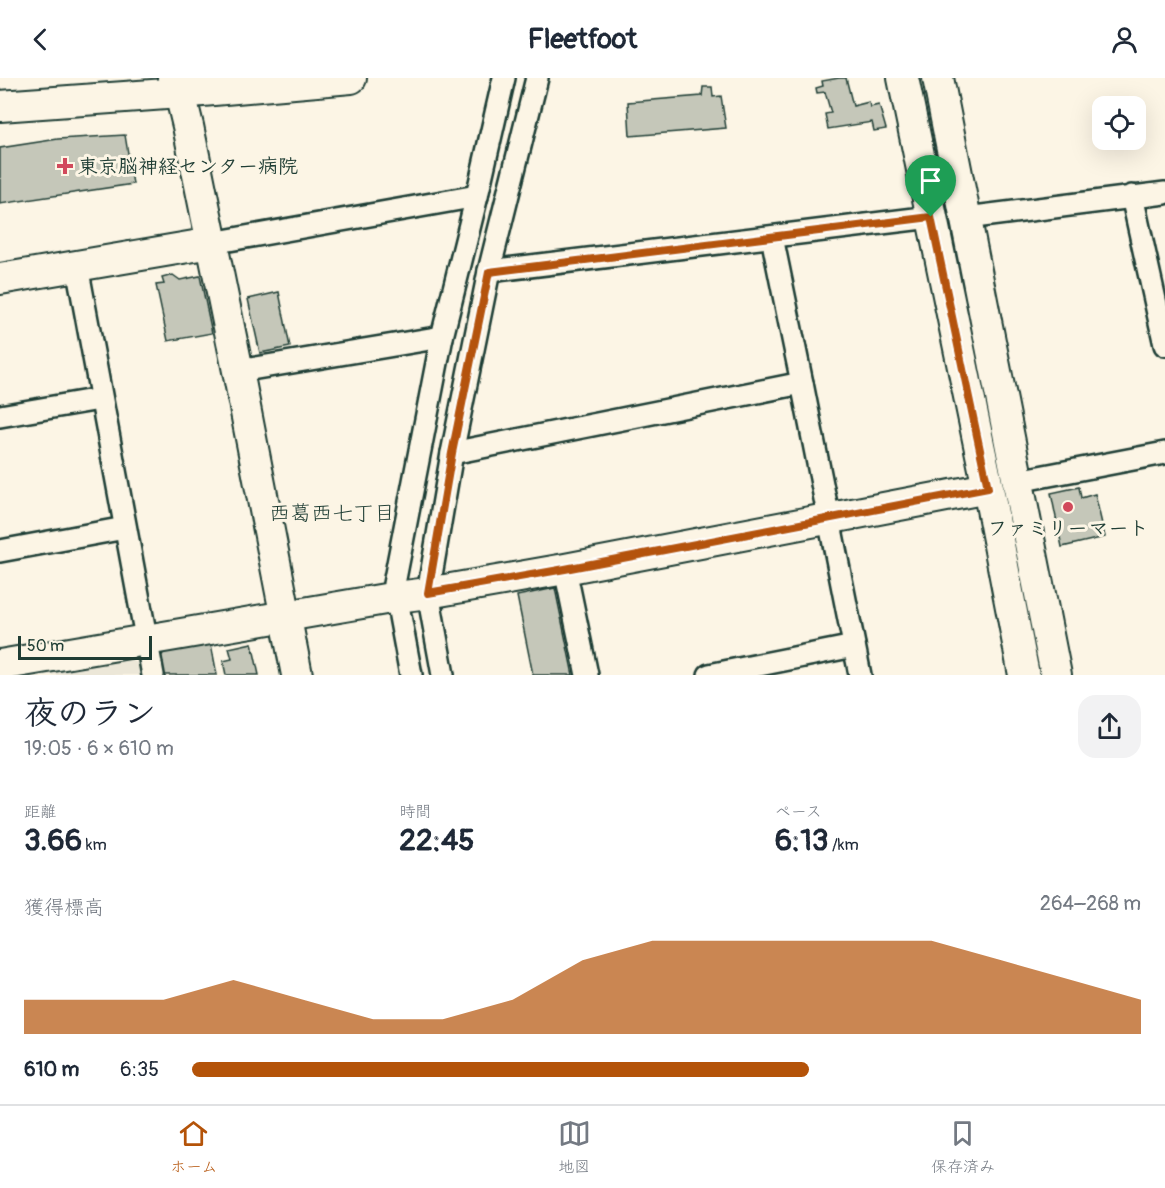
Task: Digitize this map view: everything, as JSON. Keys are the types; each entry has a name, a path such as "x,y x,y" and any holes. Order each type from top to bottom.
{"street":[{"path":"0,106 177,86 351,78"},
{"path":"411,675 394,584 442,337 504,78"},
{"path":"443,675 428,593 452,453 489,272 537,78"},
{"path":"903,78 988,488 1024,675"},
{"path":"938,78 1056,675"},
{"path":"177,86 212,243 297,675"},
{"path":"966,218 1165,193"},
{"path":"0,279 477,196"},
{"path":"1132,196 1164,337"},
{"path":"489,272 931,217"},
{"path":"772,237 860,675"},
{"path":"77,266 153,675"},
{"path":"238,371 442,337"},
{"path":"452,453 802,383"},
{"path":"0,416 100,399"},
{"path":"1018,481 1165,453"},
{"path":"0,665 565,569 988,488"},
{"path":"0,551 125,528"},
{"path":"565,569 587,675"},
{"path":"709,675 854,646"}],"shaded area":[{"path":"128,657 137,663 140,675 25,675"}],"building":[{"path":"846,78 853,106 869,102 870,107 879,105 886,129 874,131 872,122 828,129 825,114 831,113 825,92 817,93 816,88 823,86 822,81"},
{"path":"703,87 712,87 713,97 721,96 726,128 630,136 628,102 702,96"},
{"name":"東京脳神経センター病院","path":"125,135 133,184 0,204 0,148 58,139"},
{"path":"173,275 180,280 200,276 212,333 168,341 156,285 164,284 162,278"},
{"path":"279,292 290,347 260,353 248,299"},
{"path":"1079,487 1081,498 1095,494 1105,537 1062,547 1051,493"},
{"path":"555,588 573,675 533,675 517,596"},
{"path":"252,643 259,675 226,675 223,661 232,659 229,648"},
{"path":"211,644 217,675 162,675 159,660 164,652"}],"place":[{"name":"東京脳神経センター病院","path":"65,166"},
{"name":"ファミリーマート","path":"1068,507"}],"district":[{"name":"西葛西七丁目","path":"332,513"}],"route":[{"path":"931,217 988,488 428,593 452,453 489,272 931,217"}]}
